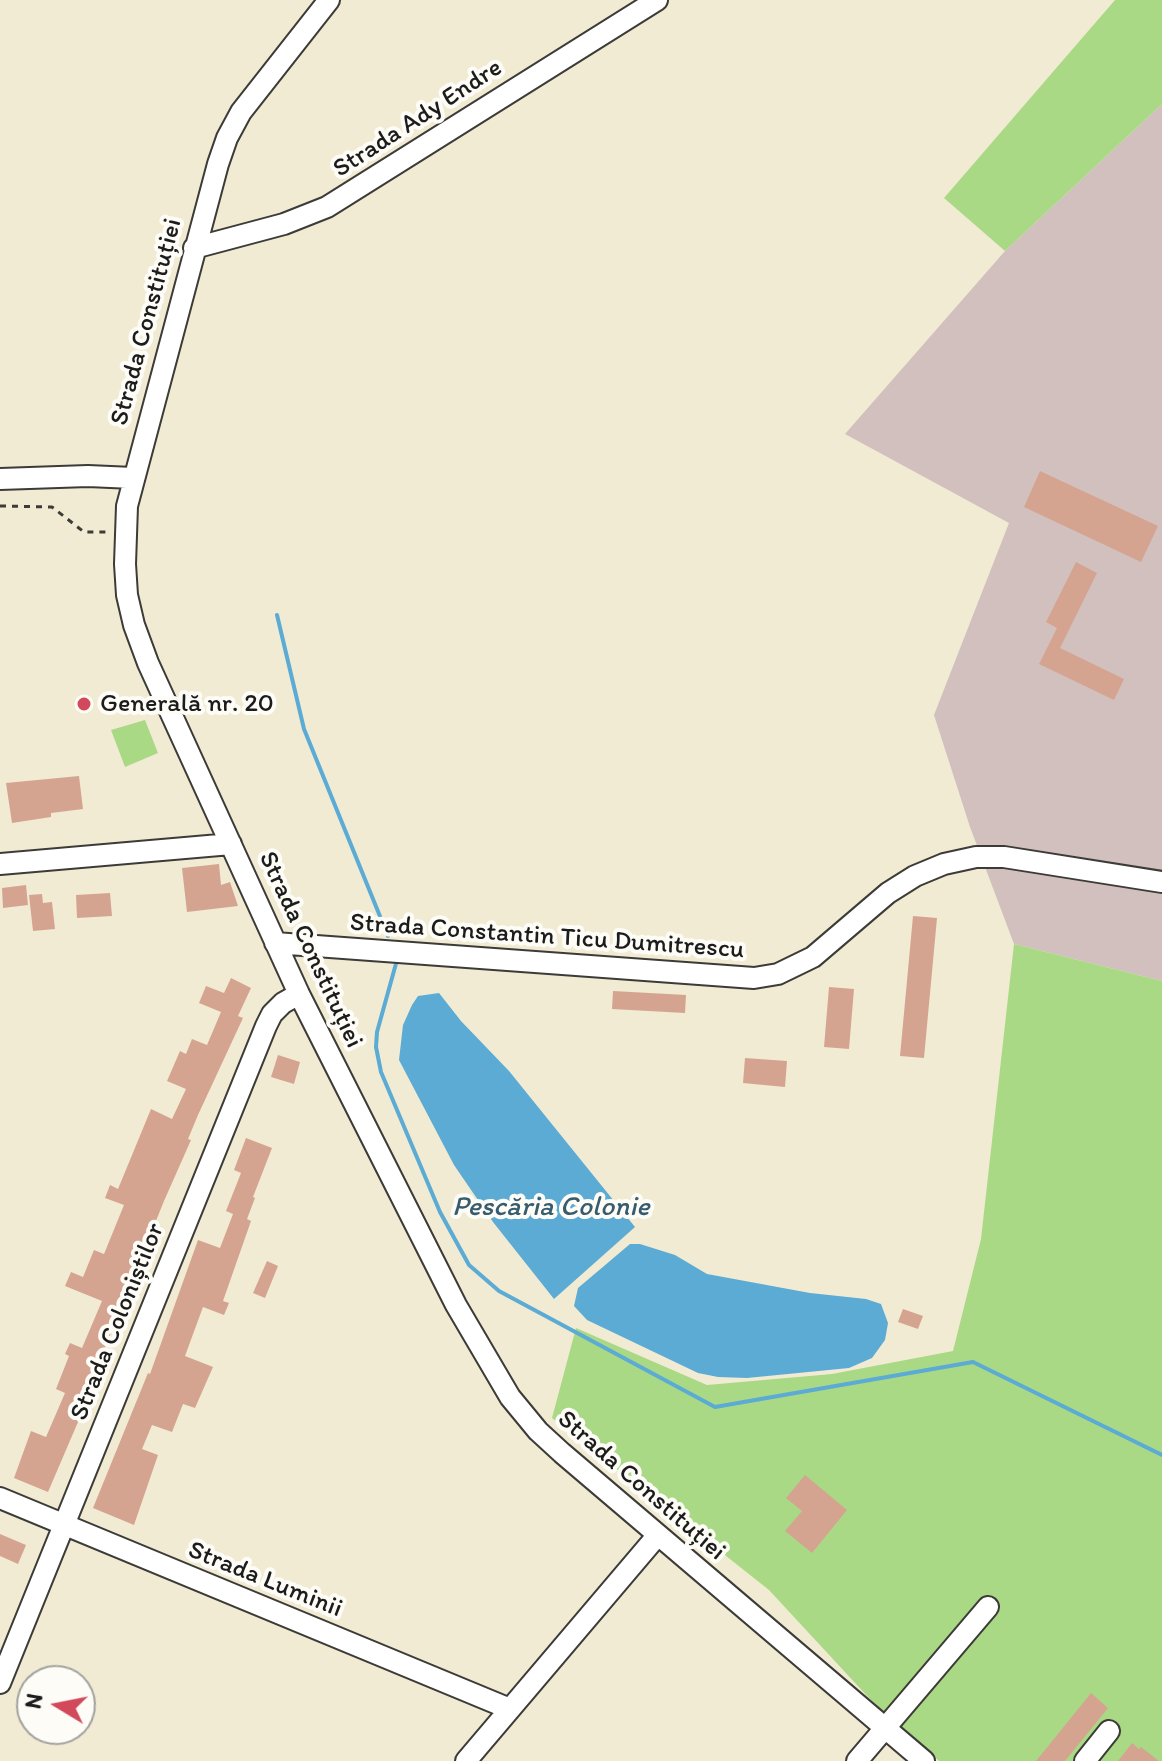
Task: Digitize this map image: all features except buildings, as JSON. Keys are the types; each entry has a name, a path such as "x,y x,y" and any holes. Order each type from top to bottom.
{"street":[{"name":"Strada Constituției","path":"329,0 241,112 227,138 194,248 133,478 124,532 127,595 134,625 148,663 299,994 456,1305 510,1397 538,1431 562,1453 924,1761"},
{"name":"Strada Ady Endre","path":"194,248 284,224 338,201 657,0"},
{"path":"0,479 133,478"},
{"path":"0,864 231,844"},
{"name":"Strada Constantin Ticu Dumitrescu","path":"275,943 754,978 778,974 813,957 888,893 915,876 944,864 976,857 1004,857 1162,882"},
{"name":"Strada Coloniștilor","path":"0,1683 266,1026 283,1003 299,994"},
{"name":"Strada Luminii","path":"0,1498 510,1709"},
{"path":"466,1761 657,1536"},
{"path":"857,1761 988,1607"},
{"path":"1085,1761 1109,1731"}],"path":[{"path":"0,506 45,506 59,512 84,532 124,532"}],"shaded area":[{"path":"1162,104 1162,981 1014,944 970,827 934,715 1009,523 845,434 1005,251"}],"green space":[{"path":"1115,0 1162,0 1162,104 1005,251 944,198"},
{"path":"145,720 158,753 125,767 111,730"},
{"path":"1014,944 1162,981 1162,1761 939,1761 869,1698 769,1590 552,1418 576,1328 707,1385 832,1374 953,1351 981,1239"}],"water":[{"name":"Pescăria Colonie","path":"439,993 509,1071 635,1227 554,1299 493,1222 454,1165 399,1060 403,1025 412,1005 418,996"},
{"path":"630,1244 675,1255 707,1274 881,1304 888,1323 885,1340 872,1358 849,1368 747,1378 698,1373 587,1320 574,1306 578,1288"}],"waterway":[{"path":"277,615 304,729 388,936"},
{"path":"397,960 377,1032 376,1047 381,1072 440,1212 469,1265 499,1291 715,1407 973,1362 1162,1455"}],"place":[{"name":"Generală nr. 20","path":"84,704"}]}
